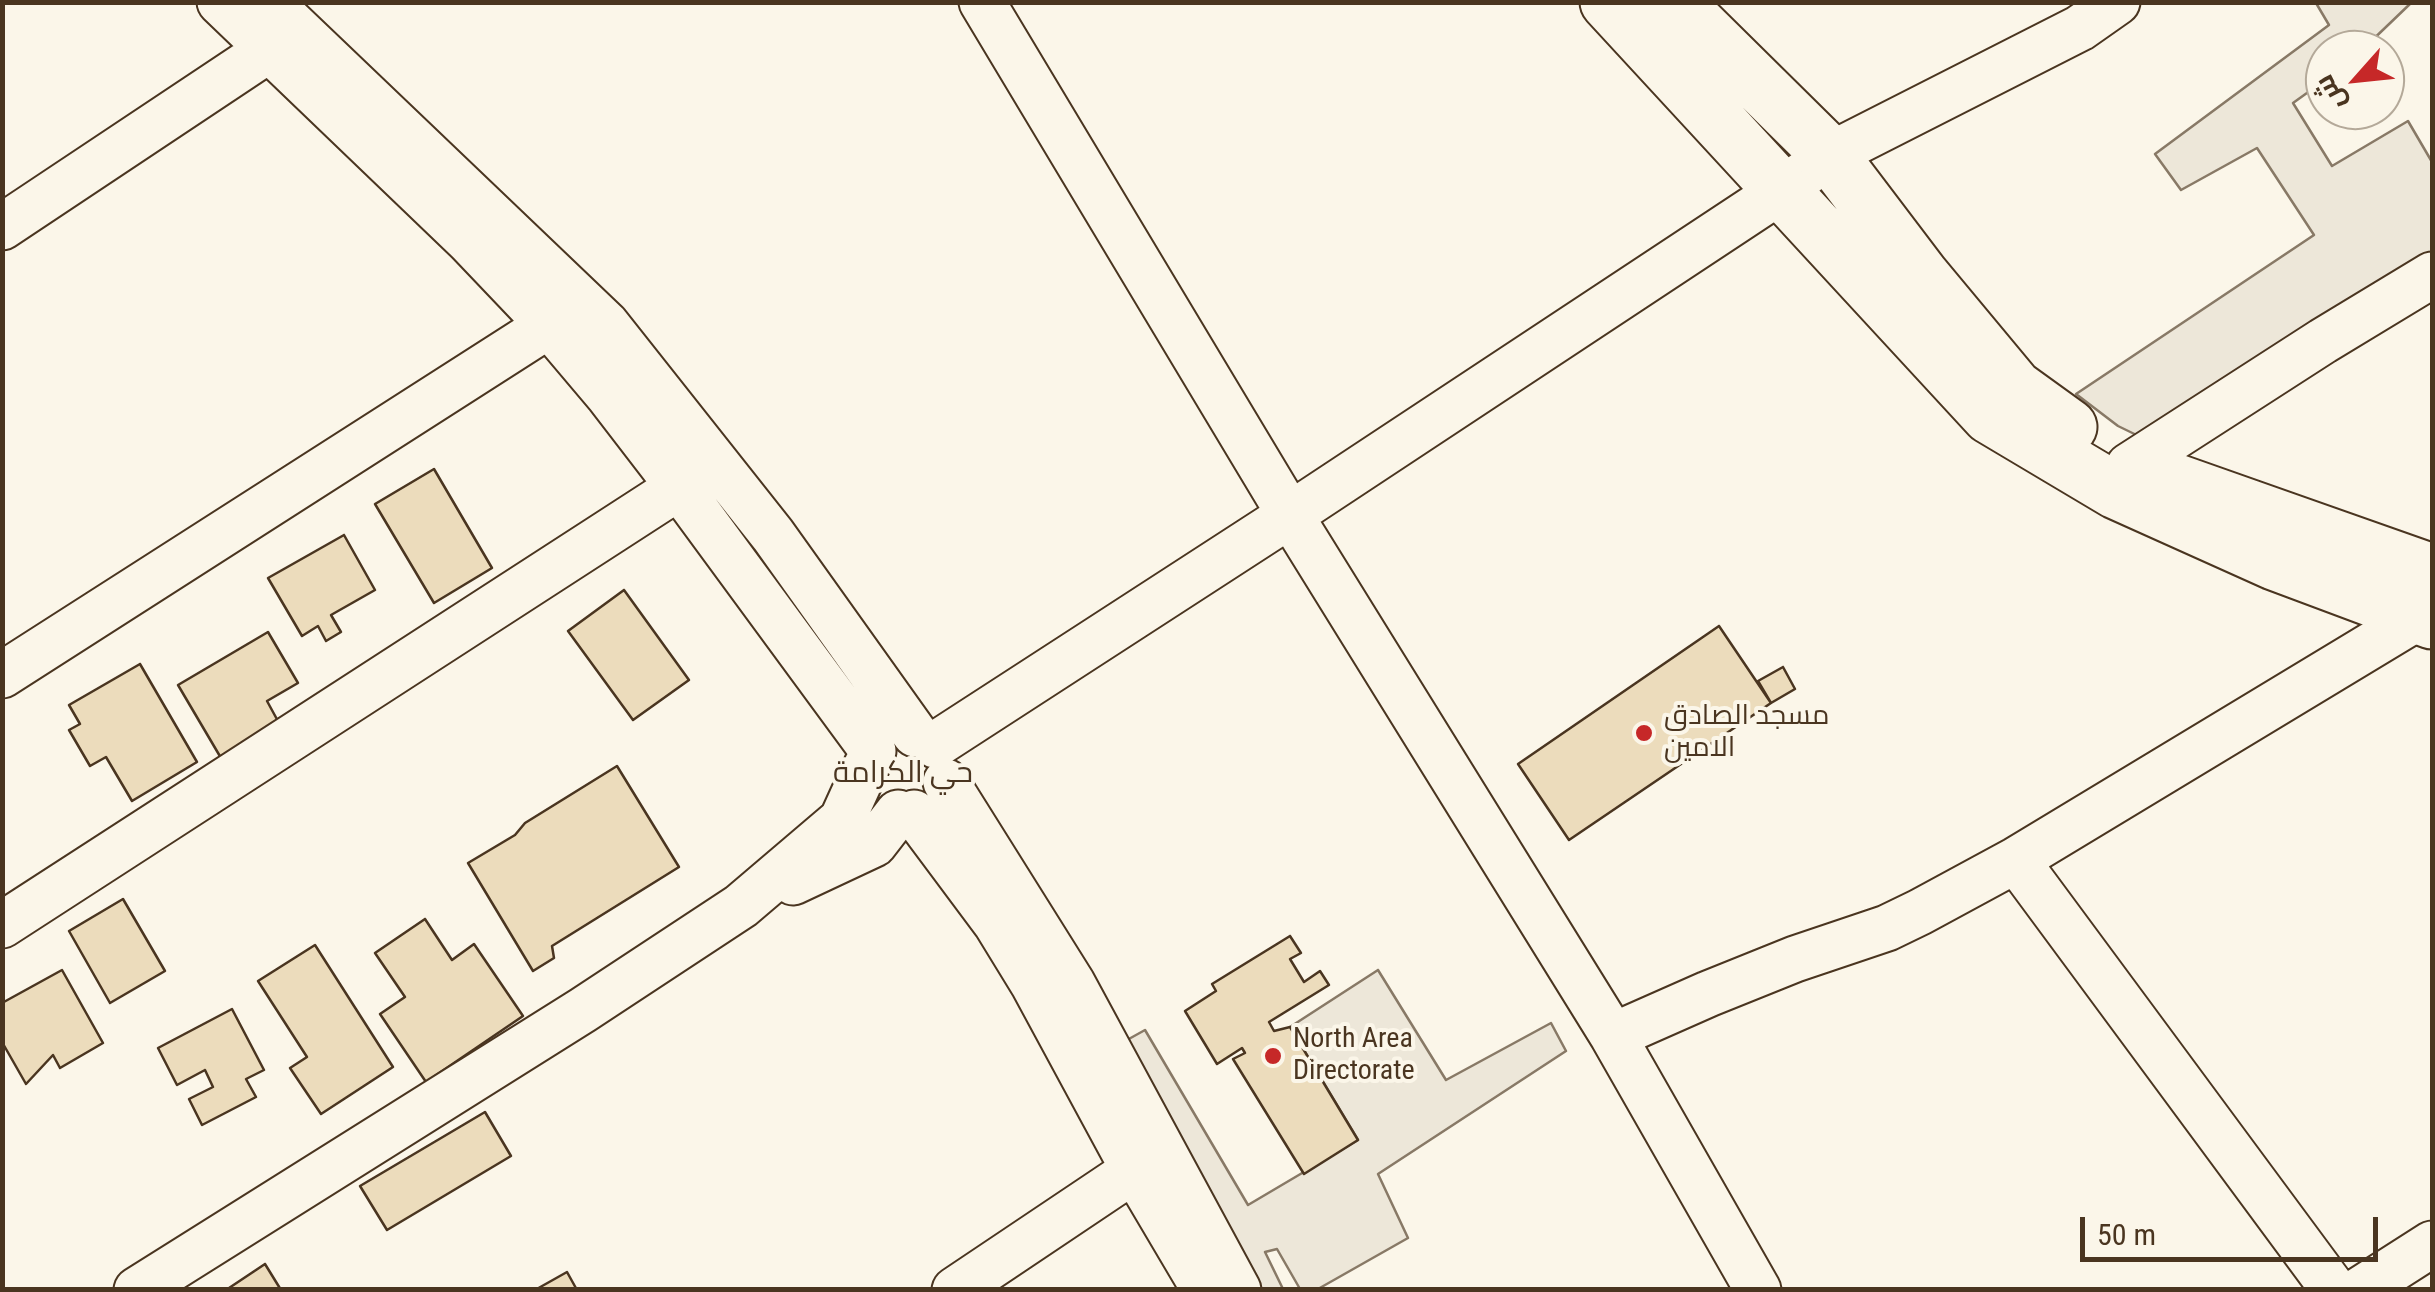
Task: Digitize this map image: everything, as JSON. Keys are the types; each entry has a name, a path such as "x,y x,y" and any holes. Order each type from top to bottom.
{"main road":[{"path":"1608,2 1990,416 2116,491 2274,562 2428,603"},
{"path":"1676,2 1830,154 1921,275 2015,388 2129,466 2428,603"}],"street":[{"path":"220,2 470,241 564,312 606,324 751,505 932,754 1072,983 1238,1290"},
{"path":"137,1290 584,1010 742,906 842,820 870,758 884,740 899,734 932,754 940,797 928,808 906,813 883,807 867,781 870,758 679,487 608,396 564,312 269,2"},
{"path":"982,2 1290,515 1613,1036 1758,1290"},
{"path":"932,754 1782,190 1830,154 2080,28 2117,2"},
{"path":"2,227 268,50"},
{"path":"2129,466 2432,275"},
{"path":"2,674 564,312"},
{"path":"2,925 679,487"},
{"path":"1613,1036 1795,959 1887,928 2016,860 2428,603"},
{"path":"742,906 874,844 906,813"},
{"path":"906,813 996,923 1204,1290"},
{"path":"2016,860 2334,1290"},
{"path":"955,1290 1134,1170"},
{"path":"2360,1290 2432,1244"}],"shaded area":[{"path":"2316,3 2411,3 2383,30 2322,30 2329,25"},
{"path":"2305,43 2305,94 2293,103 2305,122 2305,130 2310,130 2332,166 2393,130 2405,130 2408,121 2432,162 2432,262 2155,444 2118,426 2076,394 2314,235 2257,148 2181,190 2155,154"},
{"path":"1378,970 1446,1080 1551,1023 1566,1051 1378,1174 1408,1238 1318,1289 1300,1289 1277,1249 1265,1252 1283,1289 1244,1290 1118,1045 1145,1030 1248,1205 1358,1140 1290,1027"}],"building":[{"path":"434,469 492,568 434,603 375,504"},
{"path":"344,535 375,590 331,615 341,632 326,641 318,626 302,636 268,578"},
{"path":"624,590 689,680 633,720 568,631"},
{"name":"مسجد الصادق الامين","path":"1719,626 1771,703 1569,840 1518,764"},
{"path":"268,632 298,683 267,701 279,723 221,758 178,685"},
{"path":"140,664 197,762 132,801 106,757 90,766 69,730 80,724 69,705"},
{"path":"1783,667 1795,689 1771,703 1758,681"},
{"path":"617,766 679,867 552,946 554,958 533,971 468,863"},
{"path":"123,899 165,971 110,1003 69,931"},
{"path":"425,919 452,960 474,944 523,1016 426,1082 380,1014 405,997 375,953"},
{"name":"North Area Directorate","path":"1290,936 1301,953 1290,959 1304,982 1320,971 1329,985 1269,1022 1274,1031 1290,1027 1358,1140 1304,1174 1233,1059 1245,1053 1242,1048 1217,1064 1185,1011 1216,991 1212,984"},
{"path":"315,945 393,1067 321,1114 290,1068 307,1057 258,981"},
{"path":"62,970 103,1043 60,1068 53,1055 26,1084 2,1042 2,1003"},
{"path":"232,1009 264,1070 246,1079 256,1097 202,1125 189,1099 213,1087 205,1070 177,1085 158,1048"},
{"path":"485,1112 511,1156 387,1230 360,1186"},
{"path":"265,1264 281,1290 226,1290"},
{"path":"567,1272 577,1290 535,1290"}],"place":[{"name":"مسجد الصادق الامين","path":"1644,733"},
{"name":"North Area Directorate","path":"1273,1056"}],"district":[{"name":"حي الكرامة","path":"903,774"}]}
